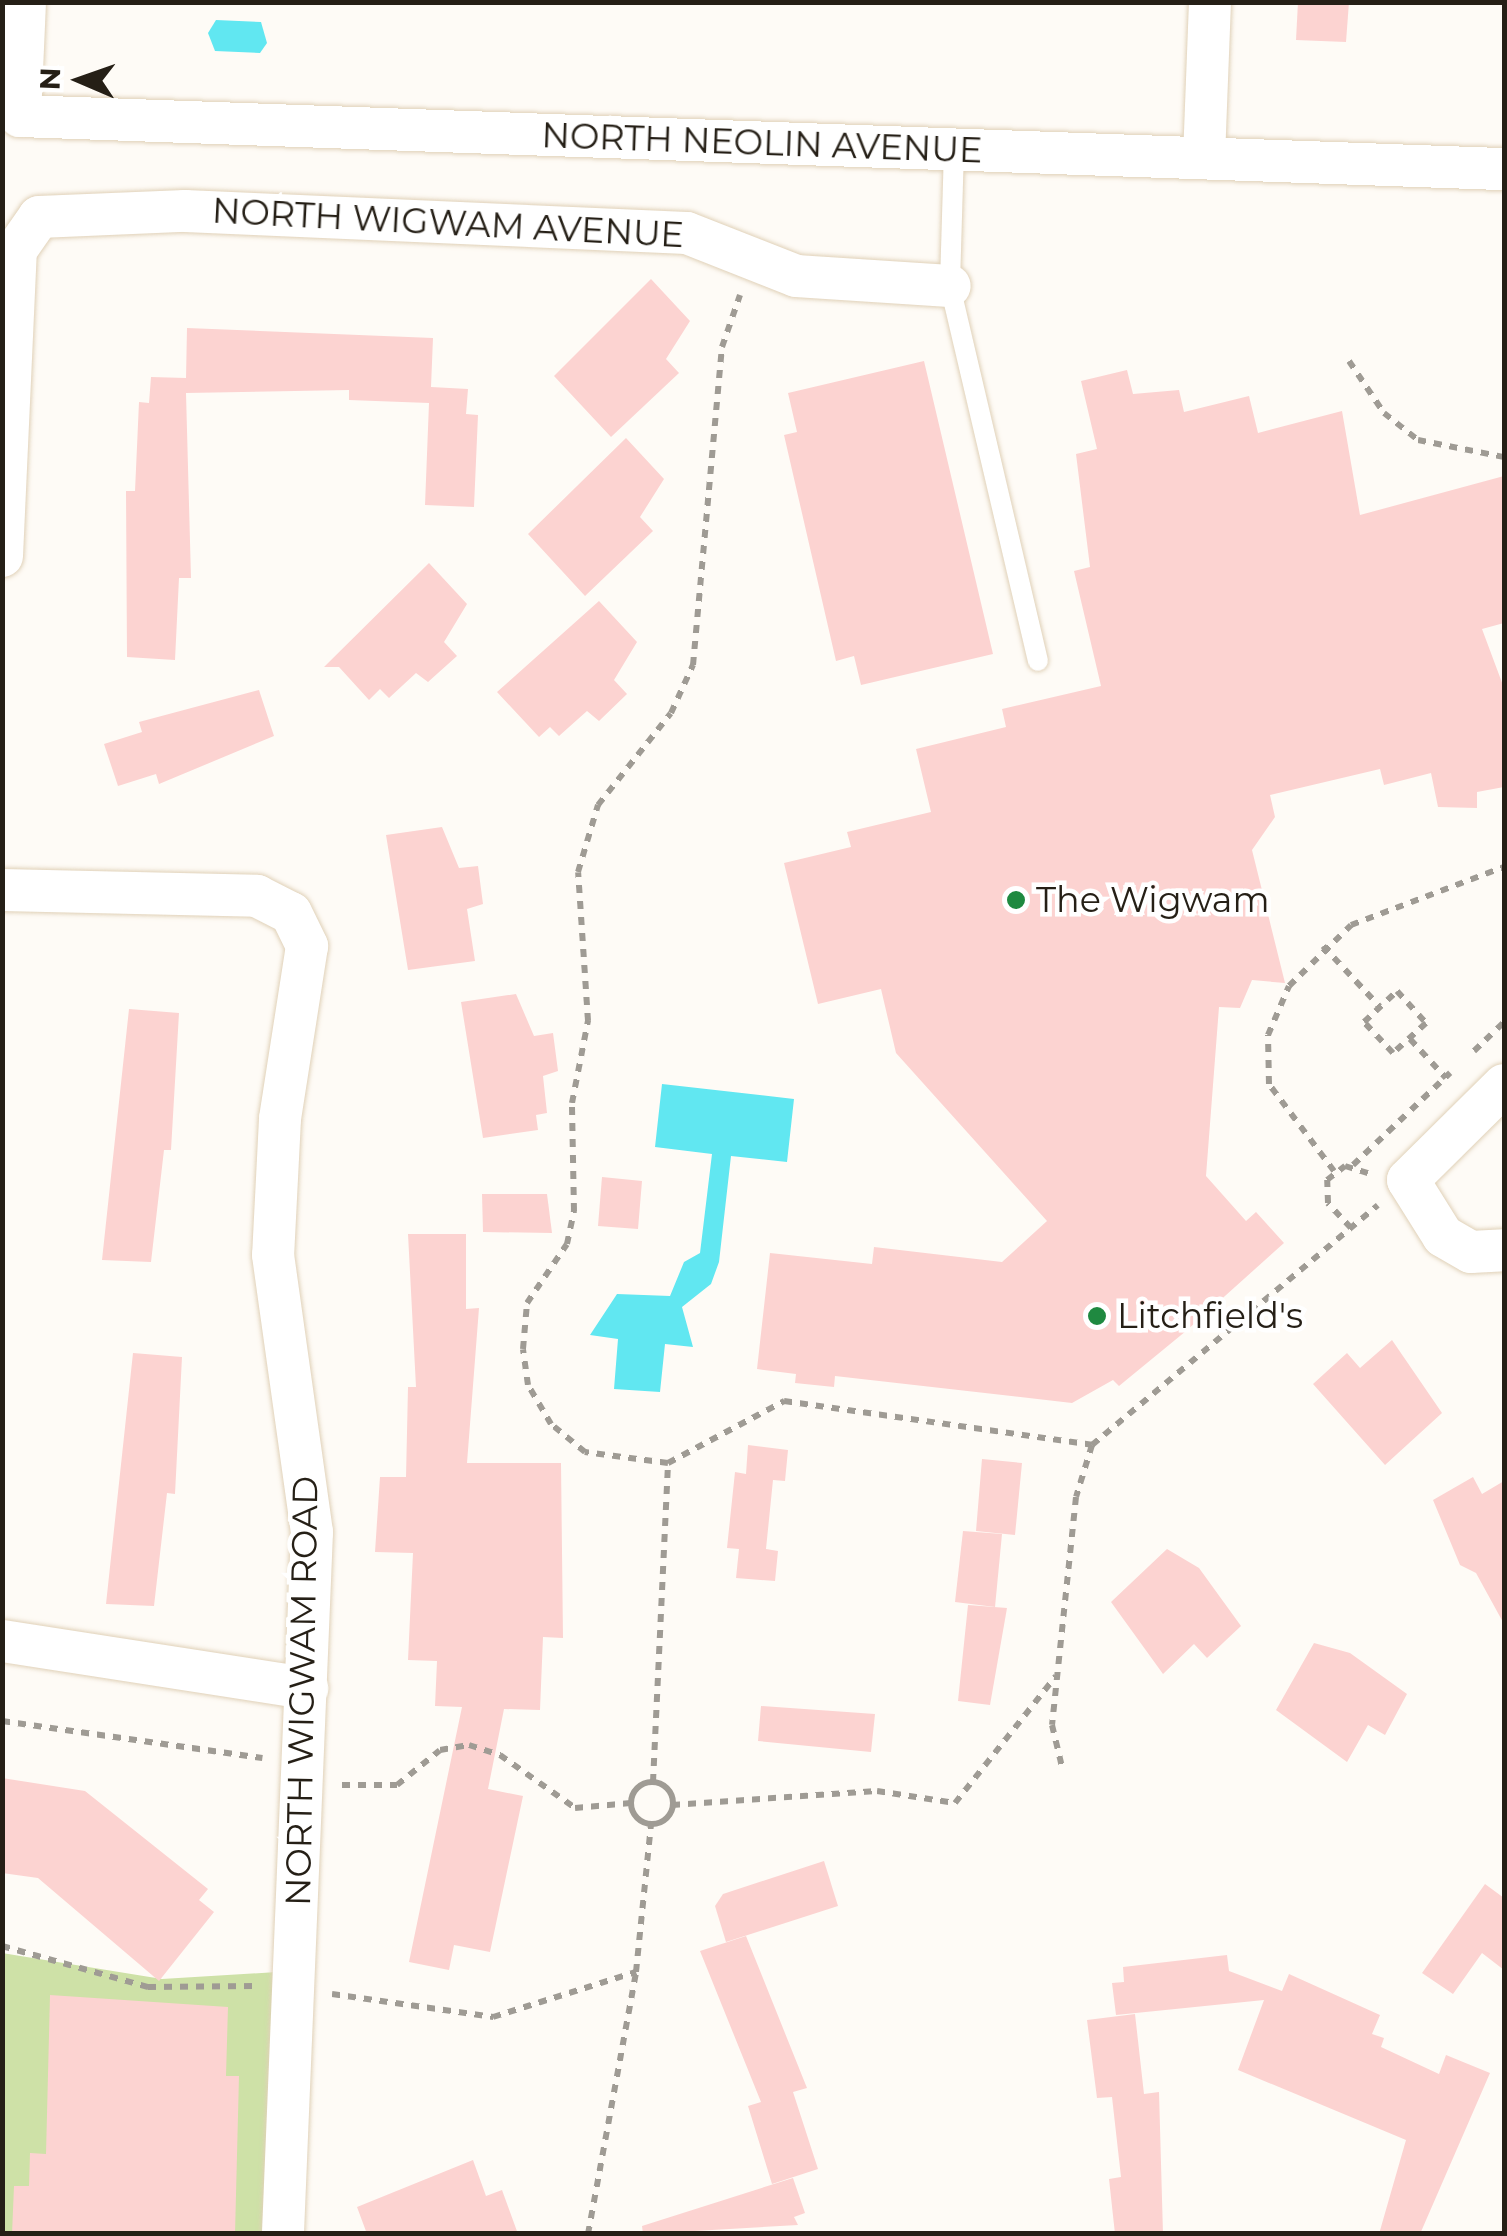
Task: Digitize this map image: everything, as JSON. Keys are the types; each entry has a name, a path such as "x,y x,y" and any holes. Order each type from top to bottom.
{"street":[{"name":"NORTH NEOLIN AVENUE","path":"25,2 20,116 1504,170"},
{"path":"1204,158 1210,2"},
{"name":"NORTH WIGWAM AVENUE","path":"2,556 16,250 40,217 184,211 687,233 812,279 950,286"},
{"name":"NORTH WIGWAM ROAD","path":"2,890 244,894 282,906 304,934 308,975 280,1118 273,1255 310,1504 307,1688 283,2234"},
{"path":"1504,1086 1398,1188 1443,1236 1471,1252 1504,1250"},
{"path":"2,1640 307,1688"}],"lane":[{"path":"954,150 950,286 1038,660"}],"path":[{"path":"753,258 722,347 694,665 671,713 598,804 578,872 588,1021 572,1104 574,1210 568,1244 527,1303 523,1348 528,1385 551,1424 585,1452 668,1463 784,1402 1092,1445"},
{"path":"1349,361 1384,413 1418,440 1504,458"},
{"path":"1334,1171 1277,1103 1265,1062 1277,1008 1323,946 1375,913 1504,867"},
{"path":"1323,946 1380,1007"},
{"path":"1397,991 1426,1023 1394,1053 1364,1022 1380,1007 1397,991"},
{"path":"1334,1171 1353,1165 1504,1022"},
{"path":"1410,1039 1446,1078"},
{"path":"1063,1771 1052,1725 1076,1497 1092,1445 1398,1188 1353,1165"},
{"path":"1334,1171 1325,1196 1351,1228"},
{"path":"668,1463 653,1782 672,1806"},
{"path":"588,2234 636,1972 651,1824 672,1806 877,1791 955,1803 988,1772 1013,1720 1057,1676"},
{"path":"2,1721 278,1760"},
{"path":"328,1784 398,1785 440,1750 469,1746 506,1759 575,1808 631,1804 653,1782"},
{"path":"631,1804 651,1824"}],"green space":[{"path":"2,1953 162,1979 277,1972 266,2233 3,2233"}],"water":[{"path":"216,20 261,22 267,43 260,53 215,51 208,33"},
{"path":"662,1084 794,1099 787,1162 731,1156 719,1262 711,1284 682,1307 693,1347 665,1344 660,1392 614,1389 618,1339 590,1335 617,1294 670,1296 684,1262 700,1253 712,1154 655,1147"}],"building":[{"path":"1298,2 1349,2 1346,42 1296,40"},
{"path":"651,279 690,321 666,359 679,373 611,437 554,376"},
{"path":"187,328 433,338 431,387 468,389 466,414 478,415 474,507 425,505 429,403 349,400 349,390 186,393 191,578 179,578 175,660 127,657 126,491 135,491 139,402 149,403 151,377 186,378"},
{"path":"924,361 993,654 861,685 854,656 836,661 784,435 797,432 788,393"},
{"path":"1127,370 1133,394 1179,390 1184,412 1249,396 1258,433 1342,411 1360,515 1504,476 1504,623 1482,629 1504,688 1504,787 1477,792 1477,808 1438,807 1431,773 1384,785 1380,769 1270,795 1275,817 1252,850 1285,983 1252,980 1240,1008 1219,1007 1206,1176 1246,1221 1256,1212 1284,1243 1186,1331 1119,1386 1113,1380 1072,1403 835,1376 834,1387 795,1383 796,1374 757,1369 770,1253 872,1264 874,1247 1002,1262 1047,1221 896,1053 881,989 818,1004 784,863 851,847 847,832 931,812 916,749 1006,727 1002,709 1101,686 1074,571 1090,567 1076,454 1097,449 1081,381"},
{"path":"626,438 664,479 640,517 653,531 585,596 528,534"},
{"path":"429,563 467,604 444,642 457,656 428,682 416,673 389,698 380,689 369,700 339,667 324,667"},
{"path":"599,601 637,642 614,680 627,694 599,721 587,711 559,736 550,727 539,737 497,692"},
{"path":"259,690 274,736 159,784 156,774 118,786 104,744 142,732 139,722"},
{"path":"442,827 459,868 478,866 483,904 467,909 475,961 408,970 386,835"},
{"path":"516,994 534,1036 553,1033 558,1071 543,1076 547,1113 536,1115 538,1130 483,1138 461,1002"},
{"path":"129,1009 179,1013 171,1150 164,1150 151,1262 102,1260"},
{"path":"602,1177 642,1181 638,1229 598,1226"},
{"path":"482,1194 547,1194 552,1233 483,1232"},
{"path":"408,1234 466,1234 466,1309 479,1308 467,1463 561,1463 563,1638 543,1637 540,1710 504,1709 488,1789 523,1796 490,1952 454,1945 449,1970 409,1962 462,1707 435,1706 437,1661 408,1660 413,1553 375,1552 380,1477 406,1477 408,1387 416,1387"},
{"path":"1392,1340 1442,1413 1385,1465 1313,1384 1347,1353 1360,1368"},
{"path":"133,1353 182,1357 175,1494 167,1493 154,1606 106,1604"},
{"path":"748,1445 788,1450 785,1481 773,1480 766,1549 778,1551 775,1581 736,1578 739,1549 727,1548 735,1472 746,1474"},
{"path":"982,1459 1022,1463 1015,1535 976,1531"},
{"path":"1473,1477 1482,1494 1504,1481 1504,1624 1476,1573 1460,1565 1433,1500"},
{"path":"963,1531 1002,1534 995,1607 955,1602"},
{"path":"1167,1549 1199,1568 1241,1626 1207,1658 1194,1644 1163,1674 1111,1602"},
{"path":"968,1605 1007,1608 990,1705 958,1701"},
{"path":"1314,1643 1350,1653 1407,1694 1385,1735 1368,1725 1347,1762 1276,1710"},
{"path":"761,1706 875,1714 871,1752 758,1741"},
{"path":"2,1778 85,1791 208,1889 199,1900 214,1912 159,1981 38,1878 2,1873"},
{"path":"824,1861 838,1906 726,1942 715,1906 723,1894"},
{"path":"1485,1884 1504,1898 1504,1970 1482,1953 1453,1994 1422,1973"},
{"path":"746,1936 807,2088 793,2092 818,2169 772,2184 748,2106 761,2102 700,1951"},
{"path":"1227,1955 1229,1971 1282,1991 1289,1974 1380,2015 1372,2034 1384,2038 1381,2047 1439,2074 1446,2055 1490,2073 1420,2234 1379,2234 1406,2140 1238,2070 1264,2000 1116,2015 1112,1983 1124,1982 1123,1967"},
{"path":"50,1995 228,2007 226,2076 239,2076 235,2234 12,2234 14,2186 29,2186 30,2153 46,2154"},
{"path":"1135,2014 1144,2094 1159,2092 1163,2234 1115,2234 1109,2179 1121,2177 1112,2097 1097,2098 1087,2020"},
{"path":"473,2160 486,2196 502,2190 518,2234 367,2234 357,2207"},
{"path":"793,2178 805,2213 794,2217 798,2225 643,2234 642,2226"}],"place":[{"name":"The Wigwam","path":"1016,900"},
{"name":"Litchfield's","path":"1097,1316"}]}
